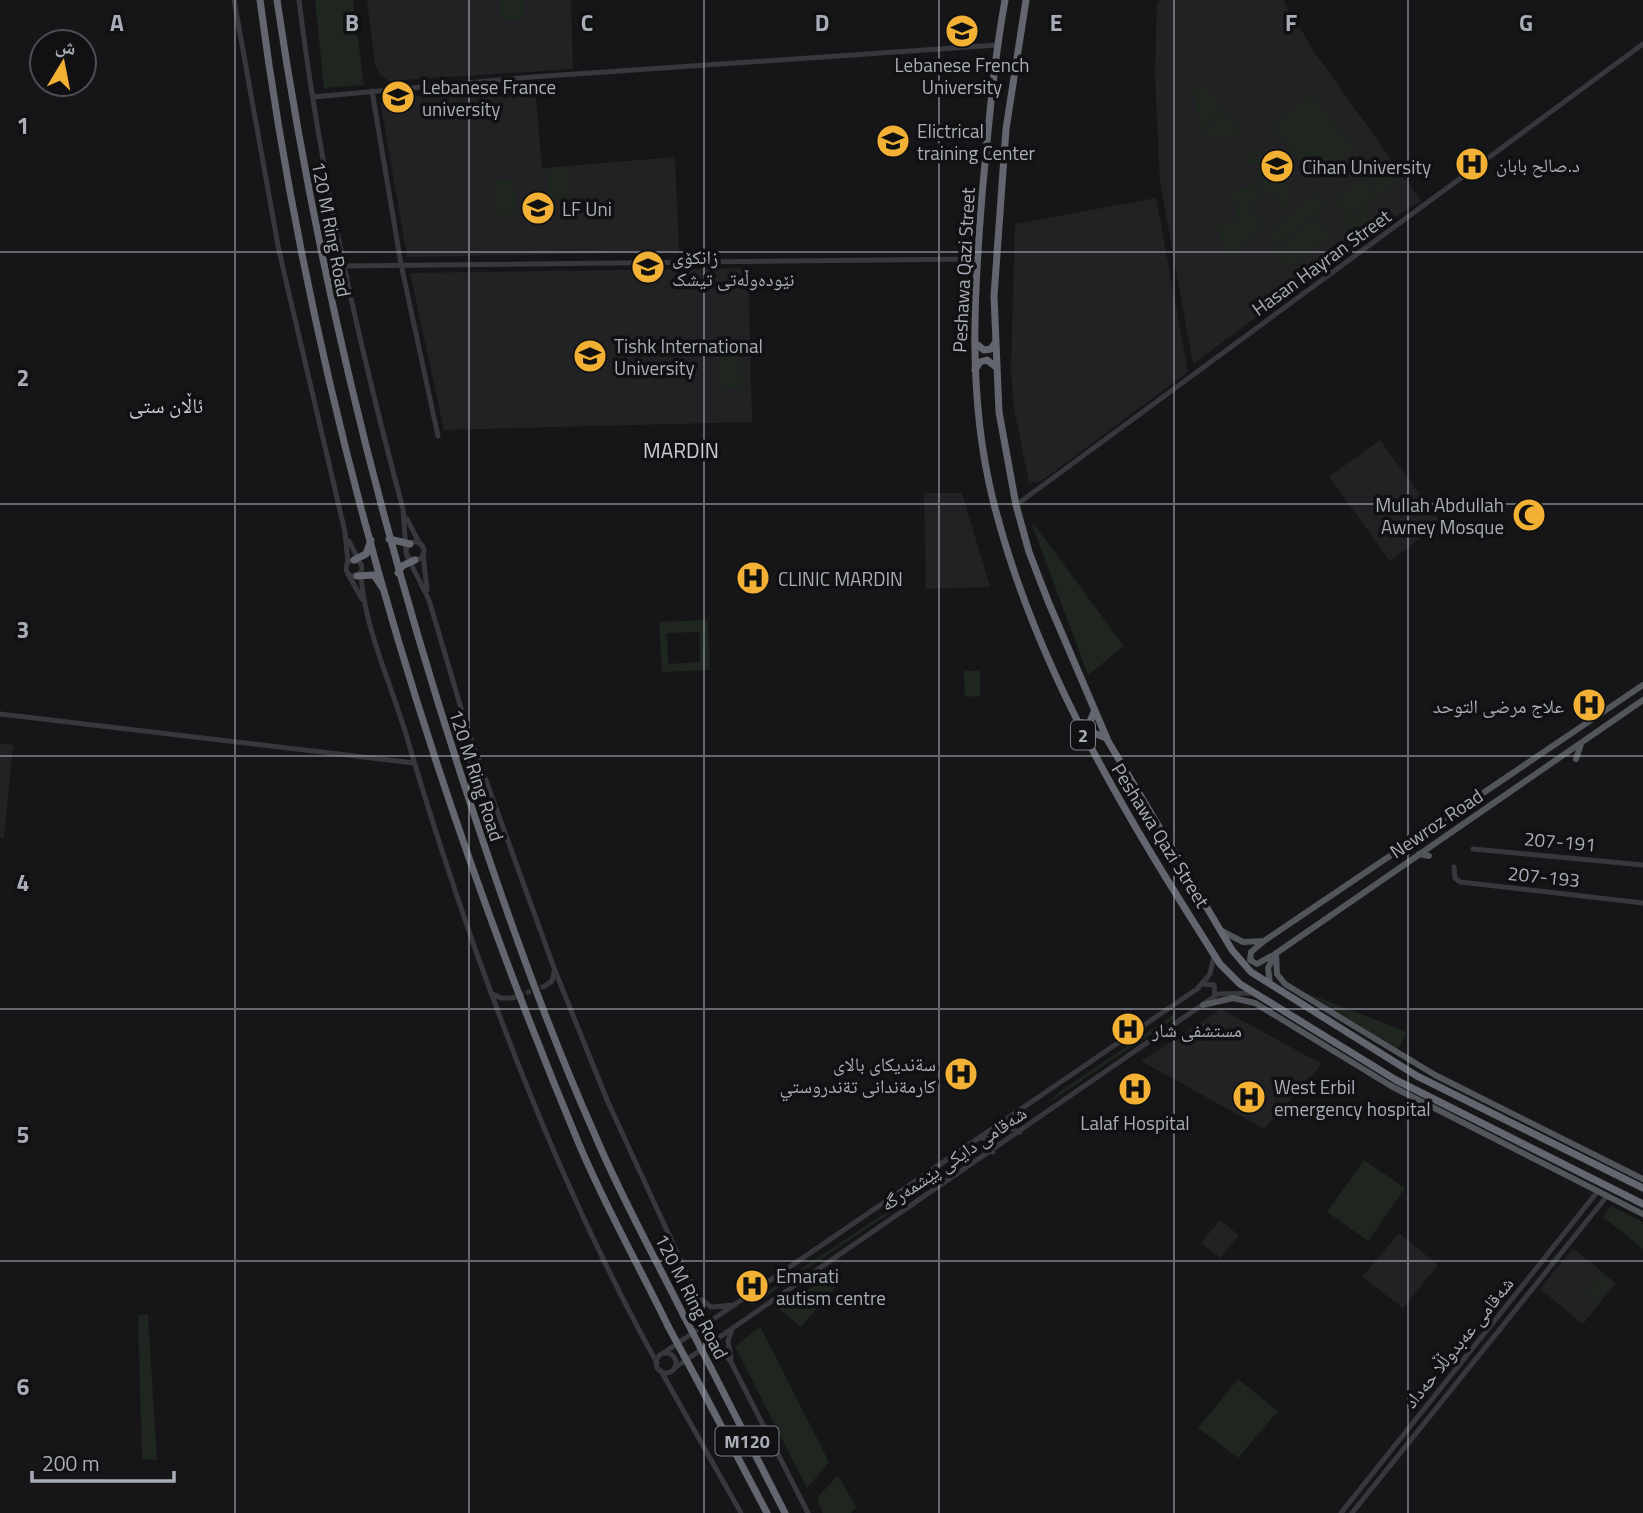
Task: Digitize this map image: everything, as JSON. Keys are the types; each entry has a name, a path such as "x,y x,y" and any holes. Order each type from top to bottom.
{"highway":[{"name":"120 M Ring Road","path":"258,0 310,288 372,539 388,598 487,908 580,1147 668,1326 767,1513"},
{"name":"120 M Ring Road","path":"277,0 299,144 330,302 398,573 501,901 596,1139 785,1513"},
{"name":"Peshawa Qazi Street","path":"1005,0 997,45 977,259 975,374 992,498 1021,589 1089,747 1213,953 1230,975 1266,1005 1479,1128 1603,1184 1609,1192 1643,1204"},
{"name":"Peshawa Qazi Street","path":"1026,0 1002,175 994,288 999,412 1029,552 1106,738 1241,962 1271,986 1417,1076 1609,1166 1643,1188"},
{"path":"974,339 978,347 984,350 994,346 996,339"},
{"path":"975,374 977,365 983,360 993,362 997,368"},
{"path":"355,561 366,554 372,539"},
{"path":"389,539 409,553 398,573"},
{"path":"360,575 376,577 388,598"},
{"path":"1076,718 1080,724 1089,724 1094,718 1094,709"},
{"path":"1089,747 1089,739 1094,733 1102,734 1106,738"},
{"path":"1370,1048 1376,1039"},
{"path":"1598,1191 1603,1184"}],"main road":[{"name":"Newroz Road","path":"1265,941 1643,685"},
{"name":"Newroz Road","path":"1276,954 1643,700"},
{"path":"1563,730 1568,737"},
{"path":"1576,759 1581,743"},
{"path":"1432,819 1438,826"},
{"path":"1419,854 1429,856"},
{"path":"1358,870 1363,877"},
{"path":"1219,928 1236,941 1265,941"},
{"path":"1265,941 1250,953 1252,962 1260,963 1276,954"},
{"path":"1271,986 1268,971 1276,954"},
{"path":"1276,954 1277,974 1285,984 1435,1075 1609,1166 1643,1179"},
{"path":"1203,1006 1238,998 1266,1005"},
{"path":"1479,1128 1598,1191 1609,1192 1643,1214"}],"street":[{"path":"234,0 279,251 345,532 414,763 490,991 578,1205 658,1357 661,1371 671,1391 741,1513"},
{"path":"299,0 342,266 403,509 409,553 429,600 466,725 554,968 607,1100 697,1296 705,1325"},
{"name":"Hasan Hayran Street","path":"1017,505 1643,44"},
{"path":"313,97 997,45"},
{"path":"374,91 401,264 438,436"},
{"path":"342,266 641,260 977,259"},
{"path":"419,346 428,349"},
{"path":"403,509 421,545 429,600"},
{"path":"345,532 355,561 348,574"},
{"path":"409,553 421,545"},
{"path":"409,553 423,554"},
{"path":"348,574 360,575"},
{"path":"348,574 365,602"},
{"path":"0,714 414,763"},
{"name":"207-191","path":"1473,849 1643,865"},
{"name":"207-193","path":"1454,867 1454,876 1460,882 1643,903"},
{"path":"1204,984 1212,969 1213,953"},
{"path":"545,986 553,978 554,968"},
{"path":"1204,984 1210,982 1215,986 1215,996 1230,992 1254,993"},
{"name":"شەقامی دایکی پێشمەرگە","path":"658,1357 1204,984"},
{"path":"490,991 501,999 512,998"},
{"name":"شەقامی دایکی پێشمەرگە","path":"674,1369 993,1152 1215,996"},
{"path":"1172,1007 1182,1020"},
{"path":"1010,1118 1011,1129 1022,1132"},
{"path":"981,1138 993,1139 993,1152"},
{"name":"شەقامی عەبدوڵڵا حەداد","path":"1341,1513 1598,1191"},
{"name":"شەقامی عەبدوڵڵا حەداد","path":"1352,1513 1609,1192"},
{"path":"697,1296 709,1306 736,1305"},
{"path":"744,1299 754,1313"},
{"path":"731,1362 728,1342 732,1328"},
{"path":"702,1348 717,1348 731,1362 808,1513"},
{"path":"658,1357 673,1356 671,1391"},
{"path":"661,1371 674,1369"},
{"path":"1419,1415 1426,1421"}],"shaded area":[{"path":"315,0 353,0 364,85 324,88"},
{"path":"367,0 571,0 573,69 389,81 380,75 375,64"},
{"path":"500,0 524,0 525,19 501,21"},
{"name":"Cihan University","path":"1283,0 1315,53 1421,201 1380,226 1193,364 1160,182 1155,74 1157,2"},
{"path":"1197,84 1206,86 1218,102 1215,117 1201,132 1193,88"},
{"name":"LF Uni","path":"535,86 542,168 675,157 679,252 407,257 382,99"},
{"path":"1311,94 1355,149 1316,180 1272,126"},
{"path":"1220,106 1243,133 1204,140 1201,134 1217,120"},
{"path":"1252,152 1260,152 1292,193 1289,202 1281,210 1274,192 1259,197 1258,164 1246,163 1246,157"},
{"path":"1386,158 1401,179 1380,194 1364,173"},
{"path":"547,169 568,169 569,201 547,201"},
{"path":"1363,178 1376,196 1363,207 1380,226 1370,233 1356,215 1362,207 1348,217 1335,200"},
{"path":"514,179 517,214 497,215 494,181"},
{"path":"1254,184 1257,200 1251,202 1256,220 1261,219 1263,226 1232,254 1225,253 1216,224 1237,220 1232,192"},
{"path":"1317,192 1327,206 1275,246 1269,234"},
{"path":"1156,198 1188,372 1040,482 1029,483 1014,408 1011,371 1015,224"},
{"path":"1355,216 1363,226 1352,233 1341,222"},
{"path":"1317,218 1330,237 1287,269 1274,250"},
{"name":"Tishk International University","path":"748,268 752,422 444,430 410,273"},
{"path":"720,353 741,353 742,389 721,389"},
{"path":"1380,440 1441,523 1390,561 1329,477"},
{"path":"924,493 962,493 990,587 926,589"},
{"path":"1033,523 1124,646 1088,675 1032,525"},
{"path":"708,620 710,670 662,672 659,622","holes":["699,632 700,662 668,664 667,633"]},
{"path":"964,671 980,671 980,696 965,697"},
{"path":"0,744 13,745 4,838 0,837"},
{"path":"1309,994 1407,1032 1398,1049"},
{"name":"West Erbil emergency hospital","path":"1221,1009 1322,1064 1264,1129 1141,1061"},
{"path":"1173,1015 1175,1018 1048,1103 1059,1092"},
{"path":"1364,1160 1405,1188 1368,1241 1327,1212"},
{"path":"957,1165 950,1173 751,1306 750,1303"},
{"path":"1611,1206 1643,1222 1643,1249 1603,1217"},
{"path":"1220,1220 1239,1235 1220,1258 1201,1243"},
{"path":"1399,1233 1438,1265 1403,1308 1362,1277"},
{"path":"1573,1248 1616,1283 1583,1324 1540,1289"},
{"path":"832,1273 842,1280 801,1327 779,1309"},
{"path":"1601,1273 1613,1282 1598,1301 1586,1292"},
{"path":"138,1315 148,1315 157,1460 142,1459"},
{"path":"760,1326 829,1462 807,1488 735,1347"},
{"path":"1238,1379 1278,1411 1238,1458 1198,1428"},
{"path":"838,1475 856,1507 851,1513 823,1513 817,1498"}],"tunnel":[{"path":"512,998 545,986"}],"place":[{"name":"Lebanese French University","path":"962,31"},
{"name":"Lebanese France university","path":"398,97"},
{"name":"Elictrical training Center","path":"893,141"},
{"name":"د.صالح بابان","path":"1472,164"},
{"name":"Cihan University","path":"1277,166"},
{"name":"LF Uni","path":"538,208"},
{"name":"زانکۆی نێودەوڵەتی تیشک","path":"648,267"},
{"name":"Tishk International University","path":"590,356"},
{"name":"Mullah Abdullah Awney Mosque","path":"1529,515"},
{"name":"CLINIC MARDIN","path":"753,578"},
{"name":"علاج مرضى التوحد","path":"1589,705"},
{"name":"مستشفى شار","path":"1128,1029"},
{"name":"سةنديكاى بالاى كارمةندانى تةندروستي","path":"961,1074"},
{"name":"Lalaf Hospital","path":"1135,1089"},
{"name":"West Erbil emergency hospital","path":"1249,1097"},
{"name":"Emarati autism centre","path":"752,1286"}],"district":[{"name":"ئاڵان ستی","path":"166,405"},
{"name":"MARDIN","path":"681,450"}]}
